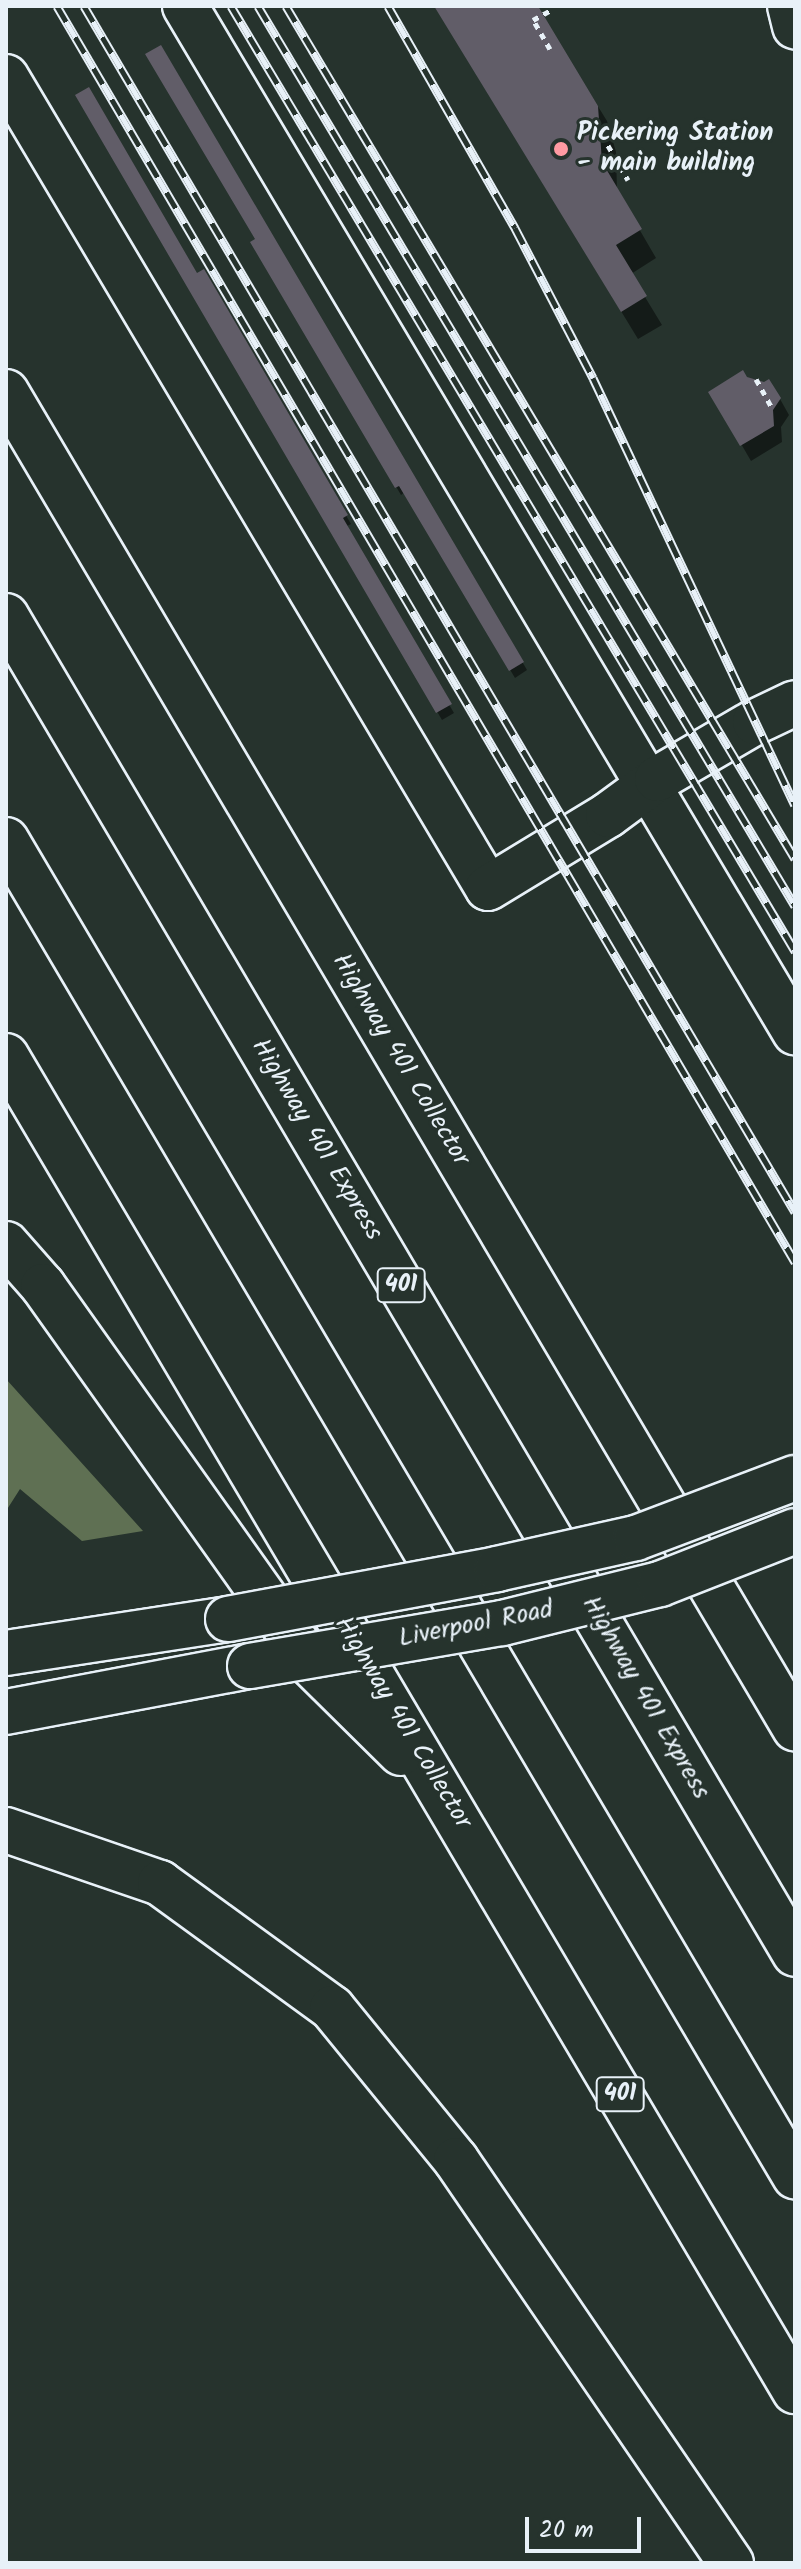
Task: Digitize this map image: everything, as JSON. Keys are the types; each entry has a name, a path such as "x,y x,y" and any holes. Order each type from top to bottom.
{"main road":[{"path":"185,6 650,783 795,1032"},
{"path":"790,6 795,26"},
{"path":"6,77 488,888 608,815 650,783 755,722 795,703"},
{"name":"Highway 401 Collector","path":"6,392 795,1728"},
{"name":"Highway 401 Express","path":"6,616 795,1954"},
{"path":"6,840 795,2176"},
{"name":"Highway 401 Collector","path":"6,1056 795,2391"},
{"path":"6,1244 43,1286 312,1665 445,1796"},
{"name":"Liverpool Road","path":"6,1653 228,1619 497,1569 636,1538 795,1478"},
{"name":"Liverpool Road","path":"6,1712 502,1623 645,1588 795,1531"},
{"path":"6,1830 160,1883 332,2008 456,2160 731,2563"}],"path":[{"path":"550,49 533,20 553,9"},
{"path":"602,135 628,180"},
{"path":"756,379 773,410"}],"green space":[{"path":"6,1379 143,1531 82,1541 20,1489 6,1511"}],"building":[{"name":"Pickering Station - main building","path":"434,6 538,6 598,106 602,162 642,229 616,245 647,296 621,312"},
{"path":"161,45 524,662 509,671 399,486 395,488 250,242 255,239 145,54"},
{"path":"89,87 197,273 204,269 348,515 343,518 452,704 436,713 75,95"},
{"path":"743,370 747,377 764,382 769,379 781,398 773,410 774,426 740,446 708,392"}],"railway":[{"path":"57,6 795,1262"},
{"path":"84,6 795,1212"},
{"path":"231,6 795,951"},
{"path":"258,6 795,906"},
{"path":"286,6 795,859"},
{"path":"388,6 515,228 593,378 795,805"}],"place":[{"name":"Pickering Station - main building","path":"561,149"}]}
